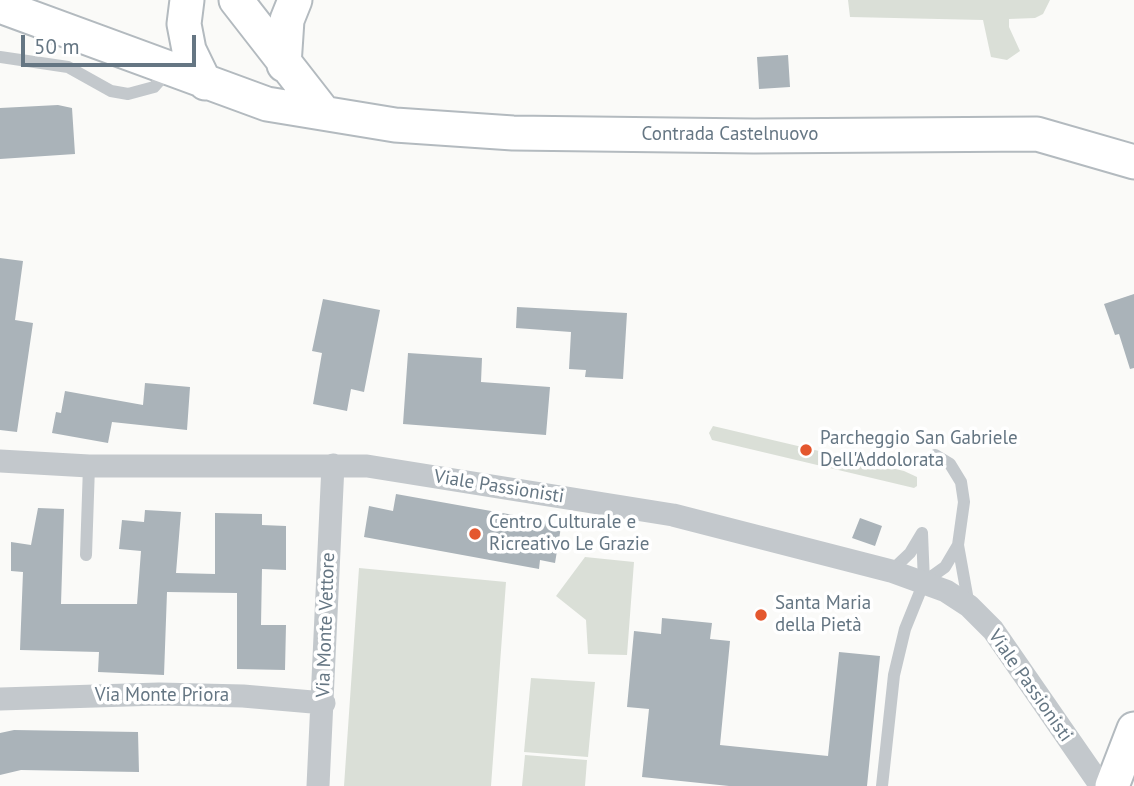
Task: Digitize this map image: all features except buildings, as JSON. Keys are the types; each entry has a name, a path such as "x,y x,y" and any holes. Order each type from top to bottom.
{"main road":[{"path":"187,0 184,24 189,50 205,83"},
{"path":"236,0 324,113"},
{"path":"284,65 287,20 295,0"},
{"name":"Contrada Castelnuovo","path":"0,6 267,104 395,125 513,133 754,136 1037,134 1134,162"},
{"path":"1112,786 1134,729"}],"street":[{"name":"Viale Passionisti","path":"0,461 89,466 368,466 673,516 891,571 924,582 969,606 993,630 1101,786"},
{"name":"Via Monte Vettore","path":"317,786 324,703 333,465"},
{"name":"Via Monte Priora","path":"0,699 159,694 243,696 324,703"}],"lane":[{"path":"0,57 68,66 111,91 128,94 154,87 169,70"},
{"path":"935,455 950,464 961,482 964,502 958,545 969,606"},
{"path":"86,555 89,466"},
{"path":"882,786 894,675 905,629 924,582 922,533 910,553 891,571"},
{"path":"924,582 945,567 958,545"}],"shaded area":[{"path":"848,0 1050,0 1043,14 1035,18 1009,19 1009,27 1020,51 1007,60 991,57 983,20 850,17"},
{"path":"713,426 904,471 917,477 917,486 914,488 712,440 709,433"},
{"path":"585,557 634,562 627,655 588,654 586,620 556,596"},
{"path":"359,568 506,582 491,786 344,786"},
{"path":"531,678 595,682 588,757 524,752"},
{"path":"525,755 587,760 585,786 522,786"}],"place":[{"name":"Parcheggio San Gabriele Dell'Addolorata","path":"806,450"},
{"name":"Centro Culturale e Ricreativo Le Grazie","path":"475,534"},
{"name":"Santa Maria della Pietà","path":"761,615"}]}
